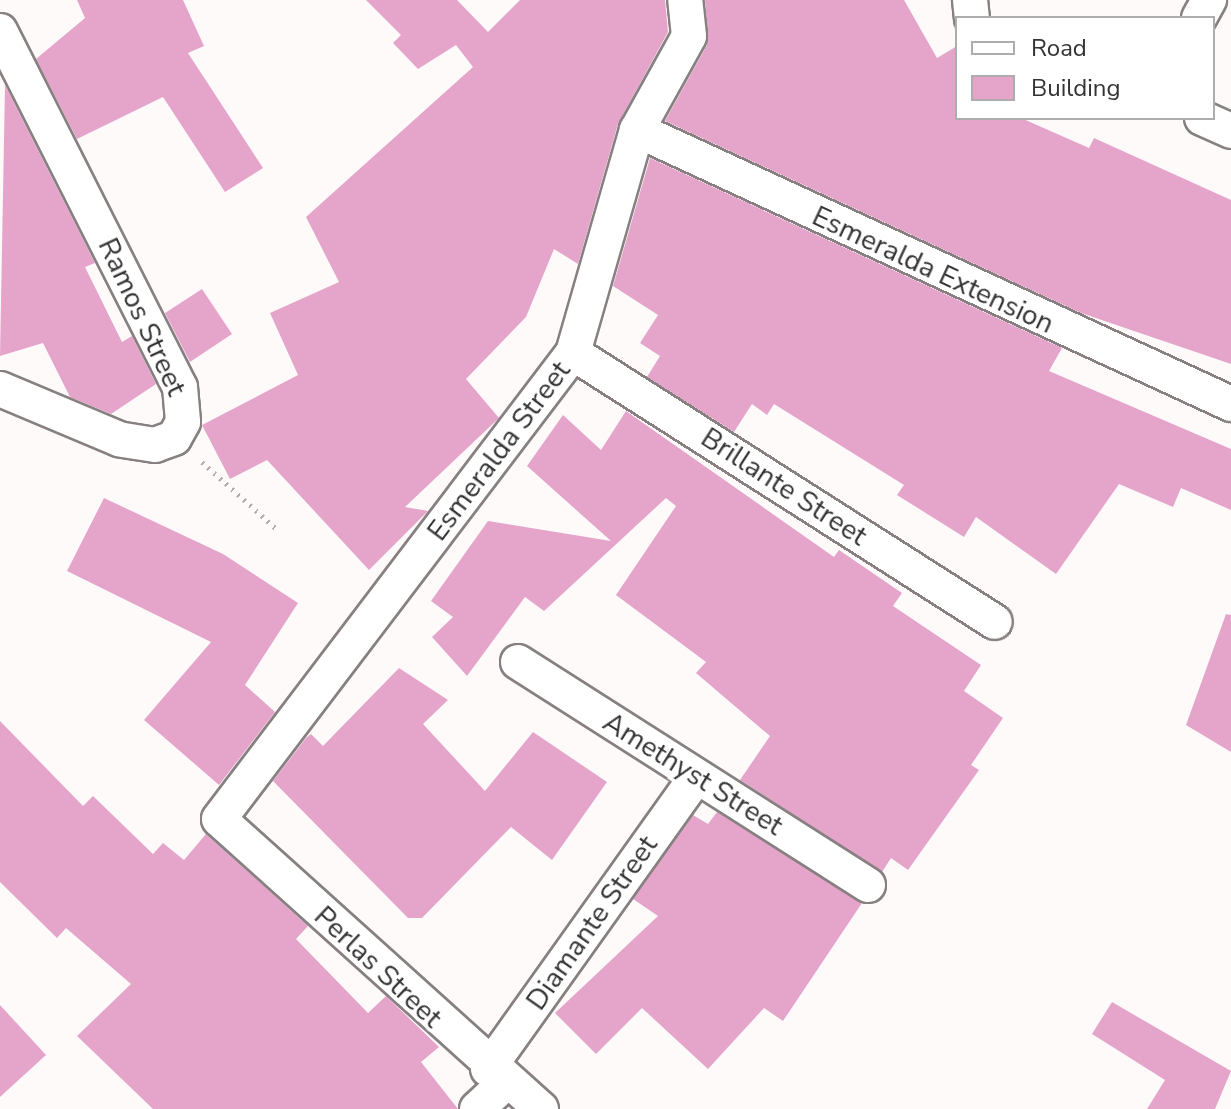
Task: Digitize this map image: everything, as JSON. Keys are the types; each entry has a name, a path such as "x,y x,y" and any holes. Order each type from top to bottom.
{"street":[{"name":"Esmeralda Street","path":"219,819 573,353 637,130 689,36 685,0"},
{"name":"Ramos Street","path":"0,31 180,387 183,422 174,438 155,445 119,439 0,389"},
{"path":"1206,120 1231,131"},
{"name":"Esmeralda Extension","path":"637,130 1231,404"},
{"name":"Brillante Street","path":"573,353 995,622"},
{"name":"Amethyst Street","path":"518,662 868,885"},
{"name":"Diamante Street","path":"477,1109 696,777"},
{"name":"Perlas Street","path":"219,819 496,1076 541,1109"}],"path":[{"path":"174,438 279,531"}],"building":[{"path":"77,0 183,0 204,46 188,53 263,168 225,192 163,97 77,139 36,59 85,18"},
{"path":"366,0 457,0 488,32 520,0 665,0 668,32 618,124 578,264 554,249 526,317 466,379 499,418 405,507 428,511 369,570 267,460 230,479 202,425 298,375 270,313 339,282 306,217 473,67 456,45 418,69 393,43 401,35"},
{"path":"705,0 904,0 937,58 955,47 955,120 1026,120 1089,148 1094,138 1231,200 1231,364 1081,313 665,121 707,45"},
{"path":"5,85 95,263 85,267 122,342 132,336 156,384 111,414 70,397 43,343 0,356"},
{"path":"650,158 1062,348 1049,371 1231,449 1231,510 1181,488 1173,507 1119,484 1056,574 976,517 964,537 897,495 904,485 774,404 767,415 752,404 734,432 647,377 660,356 640,343 658,315 613,286"},
{"path":"202,289 232,334 190,362 165,313"},
{"path":"626,411 834,557 839,550 902,593 893,606 981,665 964,691 1003,718 971,765 979,770 908,870 891,858 882,872 740,780 770,736 696,673 706,662 616,595 676,506 666,498 544,611 525,597 467,676 432,637 453,617 431,601 488,521 611,541 527,466 563,415 601,450"},
{"path":"104,498 223,554 298,603 245,685 275,712 219,785 144,720 211,642 67,571"},
{"path":"1226,614 1231,615 1231,752 1186,725"},
{"path":"399,668 448,700 423,724 485,791 533,732 607,782 552,860 511,827 422,918 408,918 273,781 306,738 311,734 323,746"},
{"path":"0,721 83,806 93,796 153,854 163,843 184,860 206,834 308,926 296,939 368,1013 386,996 439,1047 421,1062 458,1109 153,1109 77,1036 131,984 66,928 57,938 0,882"},
{"path":"717,812 862,903 783,1021 764,1008 708,1069 642,1008 596,1054 555,1013 658,916 633,899 693,815 708,824"},
{"path":"1112,1002 1231,1071 1215,1109 1147,1109 1165,1080 1092,1034"},
{"path":"0,1005 46,1055 0,1097"}]}
